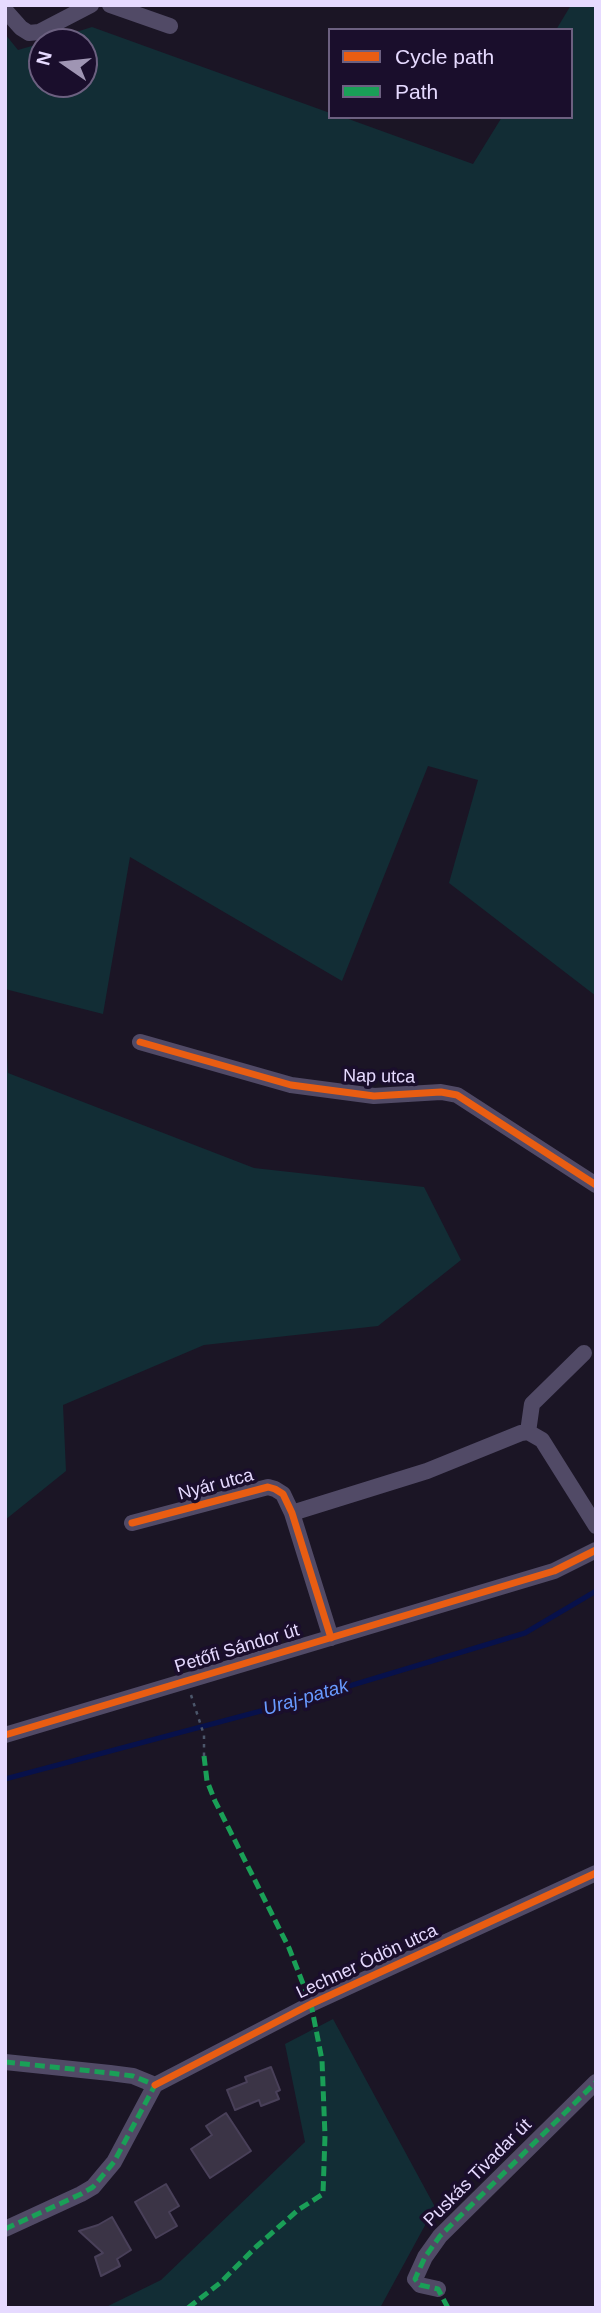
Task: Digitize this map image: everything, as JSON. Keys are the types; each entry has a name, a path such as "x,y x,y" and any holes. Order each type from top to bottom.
{"street":[{"path":"5,9 21,28 29,33 39,32 91,5"},
{"path":"110,5 170,26"},
{"name":"Nap utca","path":"140,1042 291,1085 374,1096 441,1092 457,1095 596,1185"},
{"path":"527,1432 532,1404 584,1353"},
{"path":"292,1513 427,1471 527,1432 542,1440 596,1526"},
{"name":"Nyár utca","path":"132,1523 268,1488 283,1494 292,1513 331,1638"},
{"name":"Petőfi Sándor út","path":"5,1735 554,1571 596,1550"},
{"name":"Lechner Ödön utca","path":"155,2085 311,2004 596,1873"},
{"path":"5,2062 110,2073 155,2085 114,2161 93,2187 5,2229"},
{"name":"Puskás Tivadar út","path":"438,2289 419,2285 415,2279 440,2236 596,2082"}],"path":[{"path":"186,1681 204,1735 204,1756"}],"shaded area":[{"path":"571,5 596,5 596,996 449,883 478,780 428,766 342,981 130,857 103,1014 5,989 5,34 18,50 28,47 28,98 98,98 98,29 328,112 328,119 349,119 473,164 501,119 573,119 573,28 557,28"},
{"path":"5,1025 8,1073 254,1168 424,1187 461,1260 378,1326 204,1345 63,1405 66,1471 5,1520"},
{"path":"333,2019 435,2207 380,2308 104,2308 161,2280 305,2142 285,2044"}],"building":[{"path":"271,2067 280,2090 276,2092 279,2099 261,2106 259,2100 235,2110 227,2090 247,2082 245,2077"},
{"path":"226,2113 251,2151 210,2178 191,2149 212,2135 206,2126"},
{"path":"166,2184 179,2206 169,2212 177,2226 156,2238 135,2202"},
{"path":"112,2217 131,2250 117,2259 120,2266 101,2276 95,2257 103,2253 79,2231"}],"waterway":[{"name":"Uraj-patak","path":"5,1779 306,1699 525,1633 596,1591"}],"marked path":[{"path":"188,2308 220,2283 298,2210 323,2194 325,2136 322,2060 311,2004 289,1948 215,1801 207,1781 204,1756"},
{"path":"5,2062 133,2076 155,2085"},
{"path":"448,2308 438,2289 420,2285 415,2279 425,2257 440,2236 596,2082"},
{"path":"5,2229 93,2187 114,2162 155,2085"}],"cycle path":[{"path":"140,1042 291,1085 374,1096 441,1092 457,1095 596,1185"},
{"path":"132,1523 268,1487 275,1489 283,1494 292,1513 331,1638"},
{"path":"5,1735 554,1571 596,1550"},
{"path":"155,2085 311,2004 596,1873"}]}
